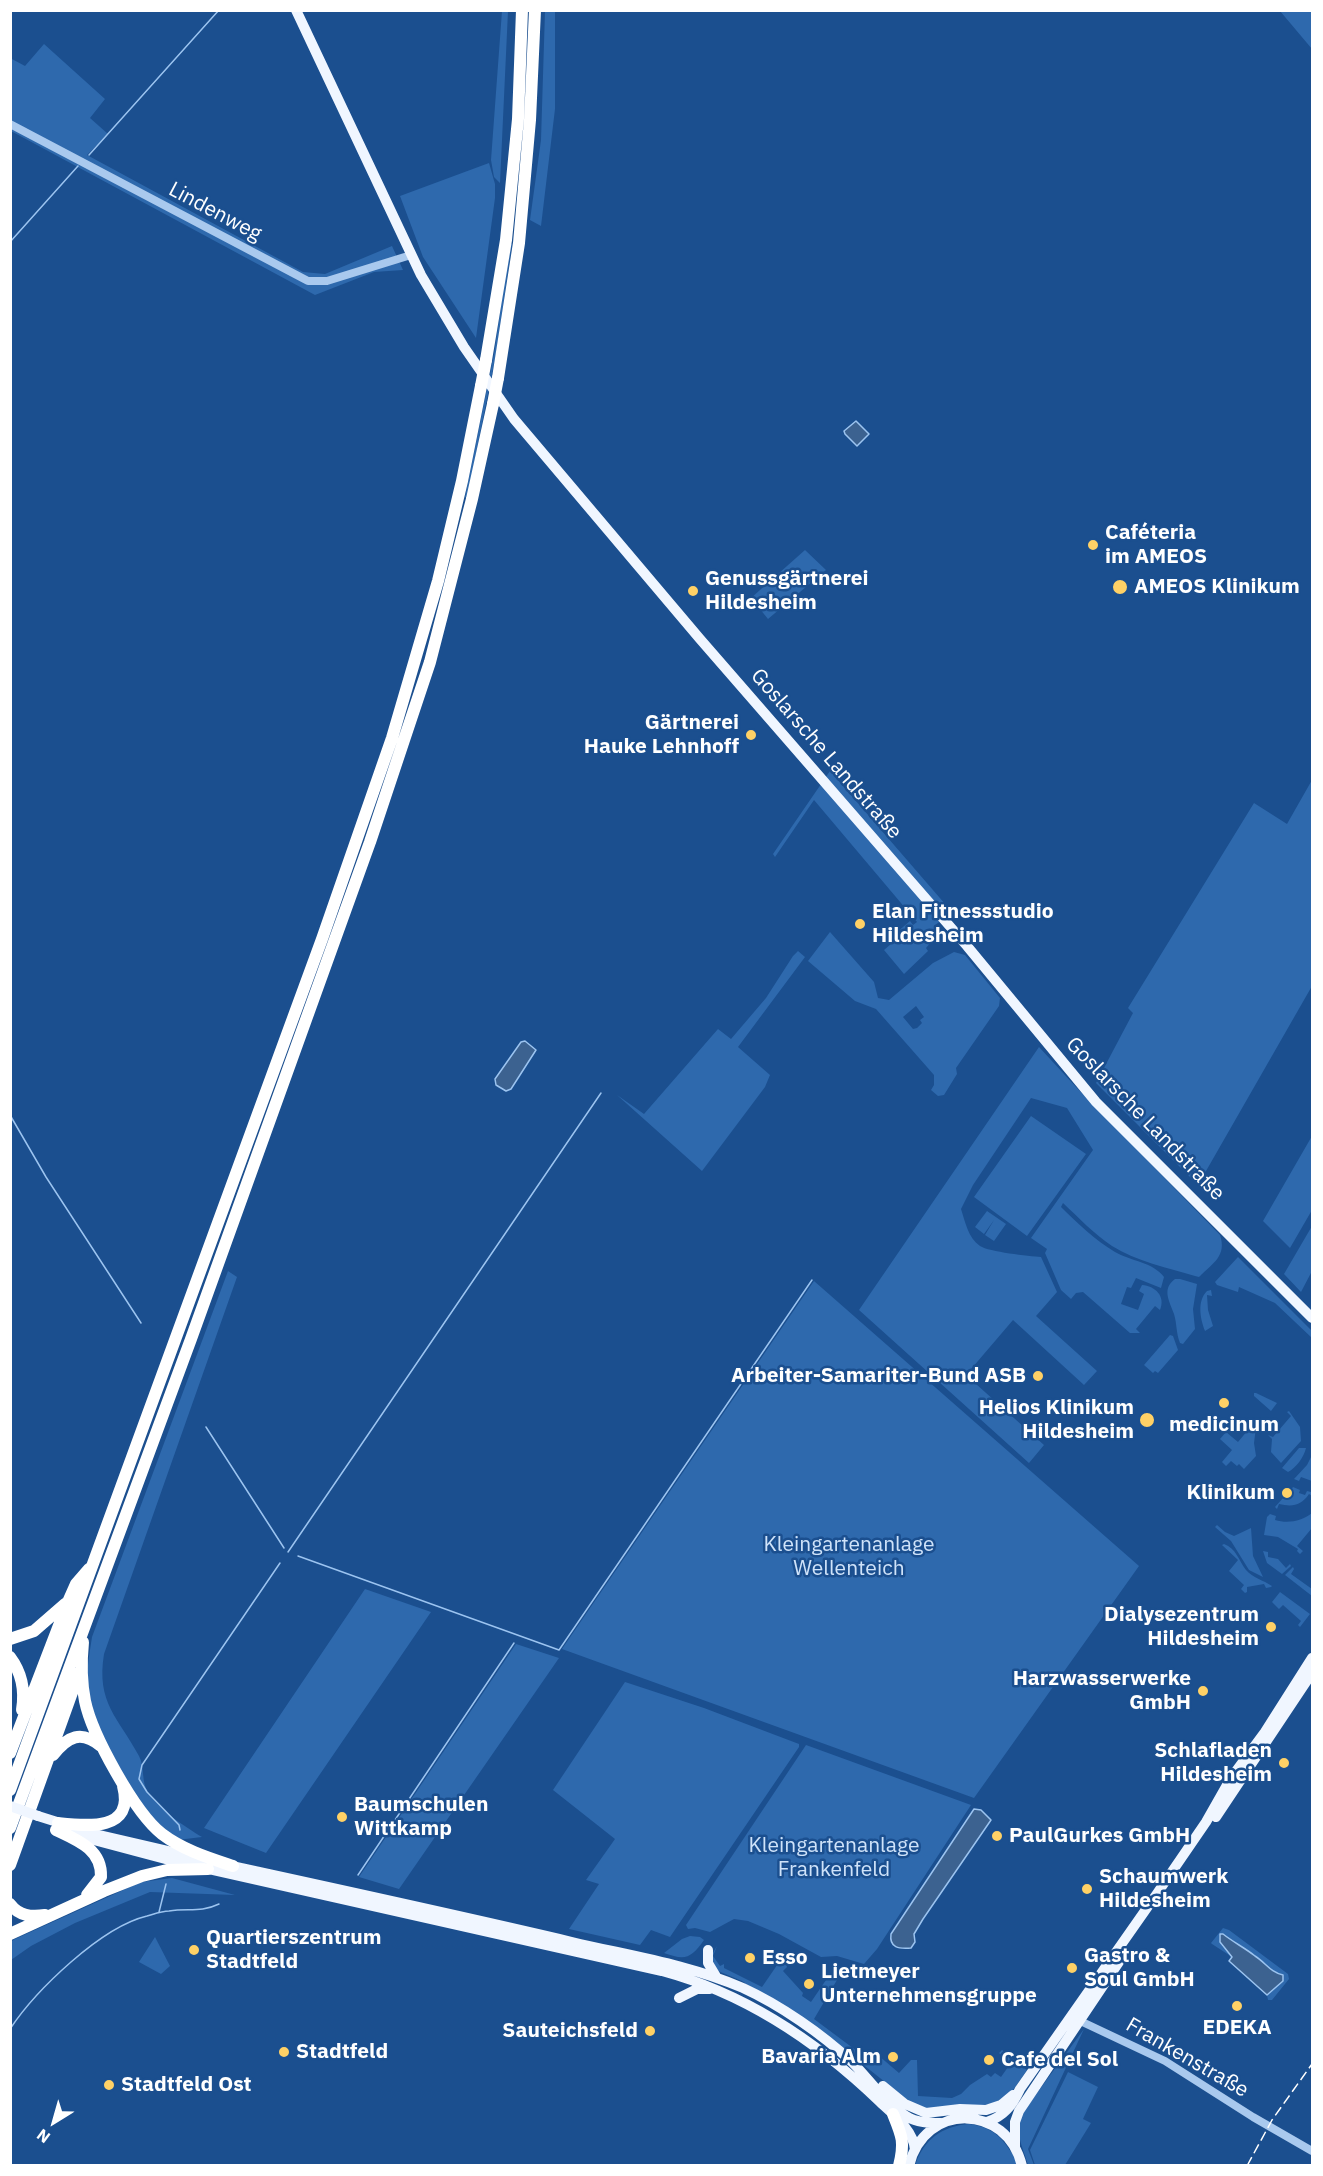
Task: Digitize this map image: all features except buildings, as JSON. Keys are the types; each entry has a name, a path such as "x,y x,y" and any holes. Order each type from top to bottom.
{"highway":[{"path":"10,1790 322,939 393,738 438,581 462,481 486,360 507,240 518,119 522,10"},
{"path":"10,1828 195,1328 378,819 433,652 467,519 498,378 519,243 530,120 535,10"},
{"path":"10,1754 68,1602 76,1584 94,1564"},
{"path":"10,1640 34,1631 68,1602"},
{"path":"86,1622 81,1666 88,1711 105,1749 142,1814 162,1834 178,1845 233,1866"},
{"path":"10,1657 20,1674 23,1691 19,1729"},
{"path":"10,1865 81,1666"},
{"path":"49,1761 62,1744 77,1736 94,1740 105,1749"},
{"path":"57,1826 93,1827 110,1822 122,1810 125,1793 121,1779"},
{"path":"57,1826 92,1850 100,1861 101,1877 98,1884 80,1902"},
{"path":"10,1934 122,1883 154,1872 208,1869"},
{"path":"10,1904 22,1914 37,1916 52,1914"},
{"path":"893,2114 903,2139 900,2166"}],"main road":[{"name":"Goslarsche Landstraße","path":"296,10 411,255 447,321 514,418 700,639 967,946 1096,1102 1312,1318"},
{"path":"1022,2166 1015,2146 1015,2122 1019,2111 1112,1961 1206,1822 1231,1778 1265,1732 1312,1658"},
{"path":"987,2122 1006,2111 1020,2089 1076,2019 1312,1673"},
{"path":"10,1806 36,1819"},
{"path":"10,1814 36,1819 132,1851 208,1869 662,1971 693,1975"},
{"path":"57,1826 663,1961 693,1975 772,2004 905,2103 926,2113 960,2109 991,2109 1001,2105 1020,2089"},
{"path":"319,1894 336,1906"},
{"path":"708,1950 708,1963 717,1984 812,2042 893,2114 912,2136 915,2150"},
{"path":"679,1998 697,1989 717,1984"},
{"path":"850,2060 901,2113 924,2123 941,2123 963,2118 987,2122 1005,2134 1015,2146"},
{"path":"909,2166 915,2150 929,2132 941,2123"}],"street":[{"name":"Lindenweg","path":"10,124 308,281 327,281 411,255"},
{"name":"Frankenstraße","path":"1076,2019 1165,2061 1253,2117 1312,2151"}],"green space":[{"path":"502,11 508,11 500,183 494,177 491,160"},
{"path":"545,11 555,11 555,109 541,226 530,220 541,140"},
{"path":"1280,11 1312,11 1312,49"},
{"path":"44,44 105,99 90,118 108,134 87,155 303,272 325,274 392,246 403,270 374,272 315,295 11,131 10,58 25,66"},
{"path":"489,163 495,184 495,198 476,338 423,257 400,196"},
{"path":"510,244 512,244 496,354 467,498 465,497 494,354"},
{"path":"805,550 826,570 768,619 751,598"},
{"path":"830,771 952,912 934,926 942,936 932,941 926,948 928,951 904,974 884,950 899,937 896,933 910,921 913,925 917,922 814,800 775,857 773,854"},
{"path":"1312,780 1312,986 1198,1185 1096,1083 1133,1013 1128,1008 1254,803 1287,824"},
{"path":"830,932 874,982 878,998 889,1000 933,963 954,952 965,955 1000,998 999,1006 956,1068 957,1074 944,1095 938,1096 931,1090 934,1085 934,1075 876,1009 855,1001 808,961","holes":["916,1006 924,1017 920,1020 922,1023 913,1029 903,1017"]},
{"path":"798,951 805,957 738,1047 770,1075 765,1087 702,1171 617,1095 644,1114 718,1029 731,1039 766,998"},
{"path":"1039,1047 1220,1235 1222,1248 1214,1263 1199,1277 1174,1270 1142,1260 1112,1246 1063,1203 1061,1207 1100,1242 1121,1255 1154,1268 1164,1277 1161,1288 1136,1278 1131,1288 1127,1287 1121,1304 1138,1310 1144,1294 1139,1291 1142,1285 1155,1290 1162,1300 1160,1310 1155,1306 1136,1329 1140,1333 1130,1333 1083,1292 1076,1293 1071,1299 1061,1290 1045,1253 1047,1249 1031,1238 1093,1150 1067,1108 1031,1098 973,1185 961,1209 970,1234 980,1246 1000,1252 1041,1257 1057,1292 1036,1316 1097,1371 1084,1385 1013,1320 966,1375 1044,1445 1029,1463 859,1310"},
{"path":"1031,1116 1086,1154 1027,1236 974,1197"},
{"path":"1312,1136 1312,1210 1290,1248 1263,1221"},
{"path":"987,1211 1006,1224 994,1241 985,1235 994,1220 984,1234 975,1227"},
{"path":"1312,1226 1312,1271 1301,1292 1284,1274"},
{"path":"1238,1257 1312,1331 1312,1338 1275,1303 1239,1287 1238,1292 1217,1285 1215,1282"},
{"path":"228,1271 237,1277 104,1654 102,1671 106,1698 139,1756 144,1784 148,1792 165,1811 202,1837 177,1840 149,1813 135,1795 111,1755 89,1696 88,1666 92,1637"},
{"path":"1175,1279 1197,1284 1193,1309 1195,1329 1183,1344 1180,1343 1167,1291"},
{"name":"Kleingartenanlage Wellenteich","path":"814,1281 1139,1566 974,1798 562,1649"},
{"path":"1211,1290 1212,1296 1207,1295 1208,1310 1213,1326 1205,1331 1201,1305 1204,1295"},
{"path":"1170,1335 1173,1336 1178,1350 1158,1373 1155,1371 1153,1373 1144,1365"},
{"path":"1254,1393 1277,1403 1271,1411 1254,1396"},
{"path":"1289,1411 1300,1427 1301,1441 1281,1463 1271,1452 1272,1439 1268,1435 1273,1437 1291,1416 1287,1412"},
{"path":"1253,1424 1256,1427 1254,1443 1256,1456 1244,1469 1231,1461 1226,1466 1222,1462 1232,1450 1220,1439 1226,1432 1238,1442"},
{"path":"1299,1448 1306,1448 1299,1462 1288,1472 1282,1468"},
{"path":"1312,1455 1312,1481 1301,1477 1299,1481 1294,1479 1307,1465"},
{"path":"1293,1487 1305,1495 1307,1491 1311,1492 1312,1496 1309,1494 1296,1505 1279,1504 1277,1509 1275,1507 1283,1498 1285,1499"},
{"path":"1312,1513 1312,1528 1297,1546 1303,1551 1300,1554 1298,1549 1278,1537 1264,1535 1267,1517 1270,1514 1276,1516 1275,1520 1290,1522"},
{"path":"1217,1525 1234,1536 1251,1528 1253,1556 1263,1577 1249,1570 1231,1541 1215,1527"},
{"path":"1224,1544 1234,1552 1249,1573 1272,1586 1266,1588 1264,1584 1247,1587 1245,1593 1241,1589 1244,1585 1229,1571 1238,1560 1222,1545"},
{"path":"1263,1551 1268,1552 1268,1557 1278,1559 1286,1568 1290,1564 1291,1566 1282,1574 1267,1563"},
{"path":"1293,1567 1291,1574 1312,1589 1312,1596 1285,1575"},
{"path":"365,1589 431,1612 266,1853 204,1828"},
{"path":"1280,1592 1310,1614 1300,1627 1298,1625 1301,1621 1283,1605 1279,1609 1272,1602"},
{"path":"516,1644 559,1658 399,1889 359,1877"},
{"path":"625,1682 704,1708 799,1744 670,1937 651,1930 640,1945 569,1929 599,1884 586,1880 615,1839 553,1790"},
{"name":"Kleingartenanlage Frankenfeld","path":"806,1745 971,1805 877,1949 864,1964 837,1956 821,1957 779,1934 748,1921 734,1919 710,1932 695,1928 688,1929 686,1925"},
{"path":"172,1878 235,1895 150,1892 75,1923 31,1946 11,1960 10,1942 15,1939 141,1882"},
{"path":"1223,1928 1229,1930 1288,1974 1289,1979 1272,2000 1268,2000 1267,1995 1281,1982 1283,1975 1268,1969 1261,1961 1220,1934 1222,1946 1232,1957 1212,1944"},
{"path":"690,1936 704,1940 691,1954 678,1957 664,1953 682,1939"},
{"path":"155,1937 170,1966 161,1974 139,1962"},
{"path":"717,1946 713,1956 720,1966 724,1964 724,1968 762,1987 784,1955 787,1967 783,1971 803,1993 802,1996 811,2002 826,1980 837,1980 814,2019 865,2057 872,2050 899,2073 911,2060 917,2060 918,2096 952,2098 987,2074 991,2077 995,2073 1001,2077 1008,2067 1002,2062 1005,2058 999,2053 1002,2050 1027,2070 1011,2093 993,2104 941,2109 923,2108 909,2101 832,2040 742,1981 718,1971 710,1958"},
{"path":"1084,2029 1028,2149 1034,2165 1028,2165 1019,2133 1023,2112"},
{"path":"1068,2072 1098,2087 1083,2119 1091,2123 1065,2165 1035,2165 1030,2150"},
{"path":"969,2124 994,2133 1010,2150 1020,2166 915,2166 923,2149 935,2136 950,2128"}],"shaded area":[{"path":"856,421 869,434 857,446 844,431"},
{"path":"525,1041 536,1050 511,1089 506,1091 496,1085 495,1079 521,1042"},
{"path":"974,1809 981,1810 991,1820 923,1919 914,1934 915,1942 911,1948 896,1947 893,1945 891,1934"},
{"path":"1220,1934 1247,1950 1275,1972 1283,1975 1283,1981 1267,1995 1229,1961 1232,1957 1220,1942"}],"waterway":[{"path":"89,155 219,10"},
{"path":"10,242 78,166"},
{"path":"288,1552 601,1093"},
{"path":"10,1115 46,1177 141,1323"},
{"path":"298,1556 559,1650 812,1280"},
{"path":"206,1427 284,1548"},
{"path":"180,1830 179,1825 147,1792 139,1779 142,1765 280,1563"},
{"path":"358,1875 514,1643"},
{"path":"159,1912 166,1884"},
{"path":"10,2029 21,2013 53,1979 90,1946 110,1933 129,1922 158,1913 200,1909 219,1904"}],"railway":[{"path":"1247,2166 1272,2120 1312,2064"}],"place":[{"name":"Caféteria im AMEOS","path":"1093,545"},
{"name":"AMEOS Klinikum","path":"1120,587"},
{"name":"Genussgärtnerei Hildesheim","path":"693,591"},
{"name":"Gärtnerei Hauke Lehnhoff","path":"751,735"},
{"name":"Elan Fitnessstudio Hildesheim","path":"860,924"},
{"name":"Arbeiter-Samariter-Bund ASB","path":"1038,1376"},
{"name":"medicinum","path":"1224,1403"},
{"name":"Helios Klinikum Hildesheim","path":"1147,1420"},
{"name":"Klinikum","path":"1287,1493"},
{"name":"Dialysezentrum Hildesheim","path":"1271,1627"},
{"name":"Harzwasserwerke GmbH","path":"1203,1691"},
{"name":"Schlafladen Hildesheim","path":"1284,1763"},
{"name":"Baumschulen Wittkamp","path":"342,1817"},
{"name":"PaulGurkes GmbH","path":"997,1836"},
{"name":"Schaumwerk Hildesheim","path":"1087,1889"},
{"name":"Quartierszentrum Stadtfeld","path":"194,1950"},
{"name":"Esso","path":"750,1958"},
{"name":"Gastro & Soul GmbH","path":"1072,1968"},
{"name":"Lietmeyer Unternehmensgruppe","path":"809,1984"},
{"name":"EDEKA","path":"1237,2006"},
{"name":"Sauteichsfeld","path":"650,2031"},
{"name":"Stadtfeld","path":"284,2052"},
{"name":"Bavaria Alm","path":"893,2057"},
{"name":"Cafe del Sol","path":"989,2060"},
{"name":"Stadtfeld Ost","path":"109,2085"}]}
